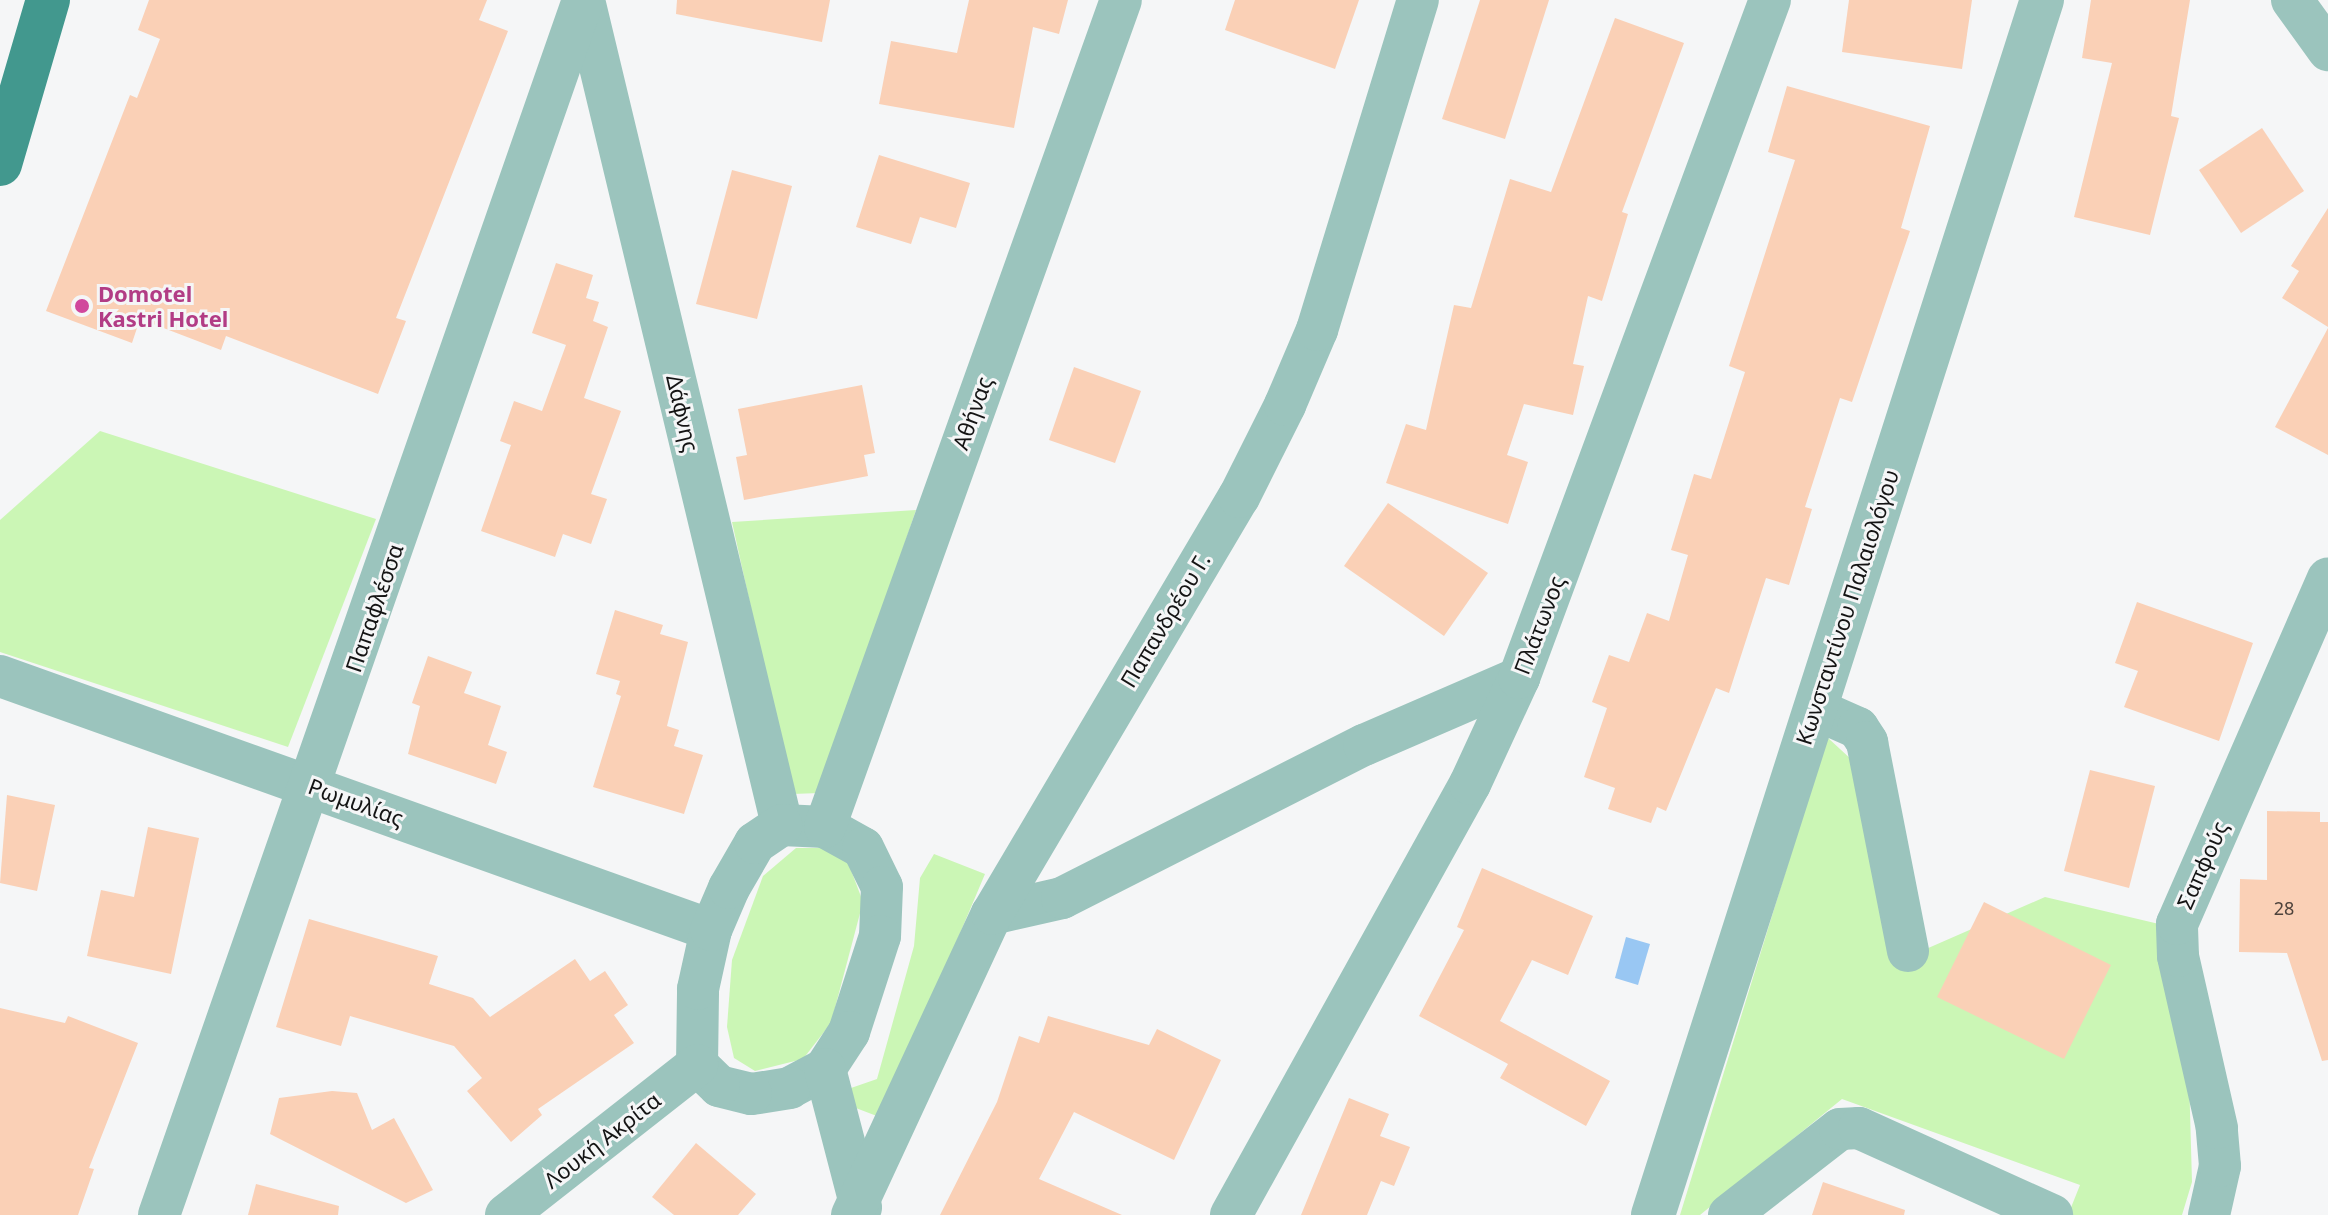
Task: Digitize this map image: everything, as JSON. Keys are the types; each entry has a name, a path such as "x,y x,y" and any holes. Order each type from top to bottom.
{"main road":[{"path":"0,164 48,0"}],"street":[{"name":"Παπαφλέσσα","path":"159,1215 312,786 584,0"},
{"name":"Δάφνης","path":"584,0 782,825"},
{"name":"Αθήνας","path":"825,827 1121,0"},
{"name":"Παπανδρέου Γ.","path":"858,1209 992,914 1239,497 1285,405 1317,330 1418,0"},
{"name":"Πλάτωνος","path":"1231,1215 1470,784 1519,678 1770,0"},
{"name":"Κωνσταντίνου Παλαιολόγου","path":"1653,1215 2042,0"},
{"path":"2292,0 2328,50"},
{"name":"Σαπφούς","path":"2220,1210 2217,1128 2178,956 2177,924 2328,579"},
{"name":"Ρωμυλίας","path":"0,676 711,930"},
{"path":"992,914 1062,898 1364,745 1519,678"},
{"path":"1815,709 1858,728 1867,742 1908,951"},
{"path":"782,825 825,827 863,848 882,887 880,936 849,1032 825,1069 790,1088 751,1094 719,1086 697,1065 698,989 711,930 755,843 782,825"},
{"name":"Λουκή Ακρίτα","path":"506,1215 697,1065"},
{"path":"825,1069 858,1209"},
{"path":"1729,1215 1840,1129 1859,1128 2052,1215"}],"green space":[{"path":"100,431 376,519 288,747 0,652 0,520"},
{"path":"916,510 820,793 792,794 732,522"},
{"path":"1827,737 1853,761 1926,949 2045,897 2159,924 2189,1076 2192,1182 2182,1215 2068,1215 2080,1185 1842,1099 1700,1215 1680,1215"},
{"path":"796,848 823,848 848,862 863,902 831,1023 803,1059 755,1071 734,1058 727,1027 732,960 763,876"},
{"path":"934,854 985,874 882,1118 848,1105 851,1088 877,1079 914,946 920,878"}],"water":[{"path":"1626,937 1650,944 1638,985 1615,978"}],"building":[{"path":"149,0 487,0 479,20 508,31 396,318 406,321 378,394 226,336 221,350 140,319 132,343 46,311 130,95 137,98 160,39 138,30"},
{"path":"677,0 830,0 822,42 676,14"},
{"path":"969,0 1068,0 1059,34 1033,27 1014,128 879,104 891,41 957,53"},
{"path":"1235,0 1359,0 1335,69 1225,30"},
{"path":"1480,0 1549,0 1505,139 1442,119"},
{"path":"1849,0 1972,0 1962,69 1842,52"},
{"path":"2091,0 2190,0 2171,116 2179,118 2150,235 2074,217 2112,63 2082,58"},
{"path":"1615,18 1684,43 1622,212 1628,214 1602,301 1588,296 1573,364 1584,366 1573,415 1524,404 1507,455 1528,462 1508,524 1386,483 1406,424 1426,430 1454,305 1471,308 1510,179 1551,192"},
{"path":"1787,86 1930,126 1901,228 1910,231 1852,402 1840,398 1805,507 1812,509 1789,585 1766,578 1729,693 1716,688 1666,811 1657,807 1651,823 1608,809 1615,788 1584,777 1607,708 1592,702 1609,655 1629,662 1647,613 1669,621 1688,555 1671,550 1694,474 1711,479 1745,372 1729,366 1795,160 1768,152"},
{"path":"2262,128 2304,191 2241,233 2199,170"},
{"path":"879,155 970,183 956,228 920,217 911,244 856,227"},
{"path":"732,170 792,186 757,319 696,304"},
{"path":"2328,208 2328,327 2282,298 2299,271 2291,266"},
{"path":"556,263 593,275 586,298 599,302 593,321 608,327 584,398 621,411 591,494 607,499 591,544 563,534 555,557 481,531 511,445 500,441 514,401 542,411 566,345 532,333"},
{"path":"2328,328 2328,455 2275,427"},
{"path":"1074,367 1141,391 1115,463 1049,440"},
{"path":"862,385 875,453 864,455 868,476 744,500 736,457 747,455 738,409"},
{"path":"1388,503 1488,573 1444,636 1344,566"},
{"path":"2137,602 2253,643 2219,741 2124,707 2138,671 2115,663"},
{"path":"615,610 663,625 660,634 688,642 667,726 679,730 674,746 703,755 684,814 593,787 621,696 616,694 620,681 596,674"},
{"path":"428,656 472,672 464,693 501,706 488,745 507,752 496,784 408,754 420,706 412,703"},
{"path":"2090,770 2155,786 2129,888 2064,871"},
{"path":"7,795 55,805 37,891 0,883"},
{"path":"2267,811 2320,812 2320,822 2328,822 2328,1060 2322,1061 2287,953 2239,952 2240,879 2267,880"},
{"path":"148,827 199,838 171,974 87,956 101,890 134,897"},
{"path":"1482,868 1593,916 1568,975 1532,960 1500,1021 1610,1081 1586,1126 1500,1078 1508,1064 1419,1016 1464,930 1457,927"},
{"path":"1984,902 2111,965 2064,1059 1937,997"},
{"path":"309,919 438,956 429,984 473,998 490,1017 575,959 590,981 605,971 628,1005 614,1015 634,1043 538,1109 542,1115 511,1142 467,1091 482,1078 454,1046 350,1016 341,1046 276,1027"},
{"path":"0,1008 65,1023 68,1016 138,1043 89,1168 94,1169 78,1215 0,1215"},
{"path":"1048,1016 1149,1045 1157,1029 1221,1060 1174,1160 1074,1112 1039,1179 1122,1215 940,1215 997,1102 1019,1036 1039,1043"},
{"path":"332,1091 357,1093 372,1130 394,1118 433,1190 406,1203 270,1134 279,1098"},
{"path":"1349,1098 1389,1114 1380,1136 1410,1147 1394,1186 1381,1181 1367,1215 1301,1215"},
{"path":"696,1143 756,1194 738,1215 674,1215 652,1197"},
{"path":"1823,1182 1905,1210 1904,1215 1812,1215"},
{"path":"256,1184 339,1206 338,1215 248,1215"}],"place":[{"name":"Domotel Kastri Hotel","path":"82,306"}]}
